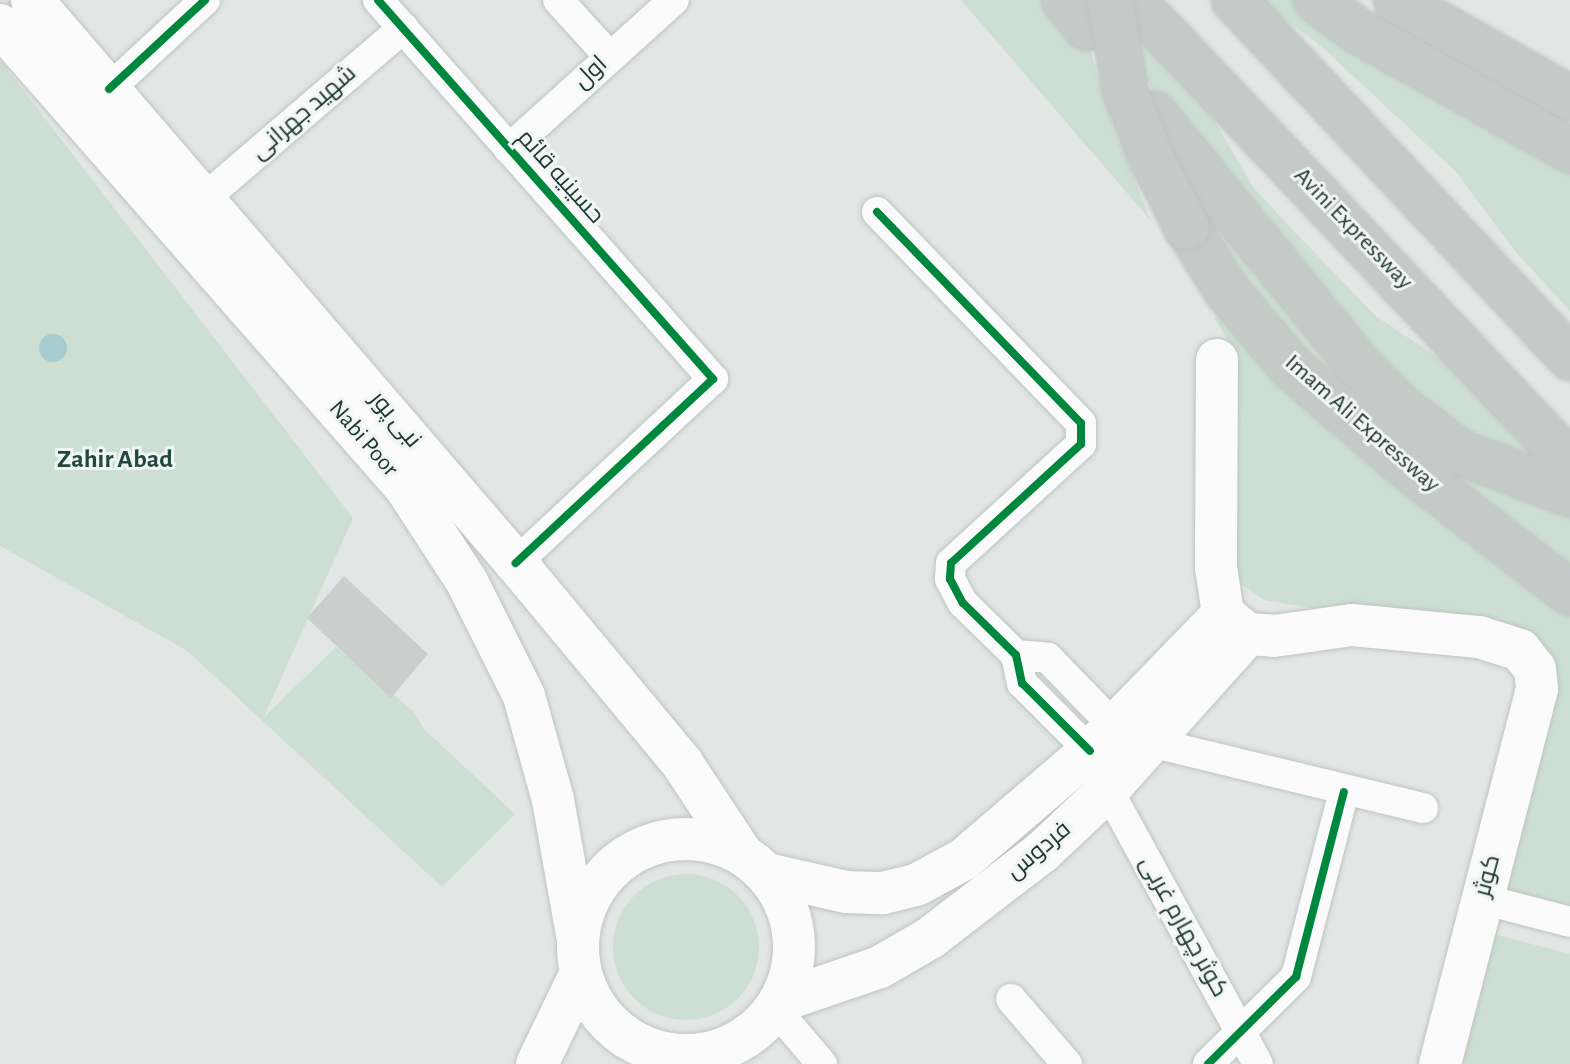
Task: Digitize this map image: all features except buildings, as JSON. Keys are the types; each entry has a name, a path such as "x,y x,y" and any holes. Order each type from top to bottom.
{"highway":[{"name":"Avini Expressway","path":"1133,0 1570,462"},
{"path":"1234,0 1570,358"},
{"path":"1316,0 1368,37 1570,150"},
{"path":"1396,0 1570,98"},
{"name":"Imam Ali Expressway","path":"1087,9 1125,90 1151,158 1187,227 1226,290 1292,368 1411,470 1570,593"},
{"path":"1154,114 1358,364 1400,407 1459,452 1549,482 1570,494"}],"main road":[{"name":"نبی پور","path":"32,0 206,197 516,563 682,763 754,864"},
{"name":"Nabi Poor","path":"0,25 406,488 467,582 524,696 553,800 579,955"},
{"path":"1217,360 1216,540 1235,624"},
{"name":"کوثر","path":"1235,624 1274,636 1352,625 1479,637 1520,650 1535,669 1537,689 1440,1064"},
{"name":"فردوس","path":"754,864 846,892 883,893 918,884 1003,829 1101,738 1235,624"},
{"name":"فردوس","path":"778,1005 880,967 930,938 1042,852 1108,790 1150,742 1235,624"},
{"path":"537,1064 579,955 585,905 601,878 624,858 652,844 682,838 713,842 754,864 786,902 794,935 793,969 778,1005 756,1031 696,1060 671,1055 627,1038 593,1004 579,955"}],"street":[{"path":"109,89 205,0"},
{"name":"حسینیه قائم","path":"378,0 713,379 516,563"},
{"path":"558,0 609,56"},
{"name":"اول","path":"509,149 674,0"},
{"name":"شهید جهرانی","path":"206,197 403,28"},
{"path":"877,212 1081,423 1081,444 951,563 950,579 963,603 1016,655 1048,658 1101,738"},
{"path":"1150,742 1344,792 1423,808"},
{"name":"کوثر چهارم غربی","path":"1108,790 1258,1064"},
{"path":"1208,1064 1242,1035 1296,977 1344,792"},
{"path":"1482,899 1570,922"},
{"path":"1011,999 1067,1064"},
{"path":"778,1005 822,1064"}],"green space":[{"path":"961,0 1052,0 1090,49 1113,127 1151,221"},
{"path":"1258,0 1306,0 1570,158 1570,311 1515,251 1456,172 1321,46"},
{"path":"1141,24 1203,102 1254,188 1289,226 1377,317 1454,368 1566,477 1427,419 1187,143 1143,74 1136,41"},
{"path":"0,60 353,518 264,717 336,647 413,711 424,729 515,814 442,887 186,650 0,546"},
{"path":"1168,160 1321,335 1570,503 1570,573 1267,318"},
{"path":"1221,312 1570,609 1570,909 1498,889 1527,644 1264,600 1230,576 1228,341 1215,319"},
{"path":"686,874 714,880 737,896 753,919 759,947 753,975 737,998 714,1014 686,1020 658,1014 635,998 619,975 613,947 619,919 635,896 658,880"},
{"path":"1490,933 1570,954 1570,1064 1456,1064"}],"water":[{"path":"53,334 63,338 67,348 63,358 53,362 43,358 39,348 43,338"}],"cycle path":[{"path":"109,89 205,0"},
{"path":"378,0 713,379 516,563"},
{"path":"877,212 1081,423 1081,444 951,563 950,579 963,603 1016,655 1022,683 1090,751"},
{"path":"1208,1064 1296,977 1344,792"}],"district":[{"name":"Zahir Abad","path":"115,460"}]}
